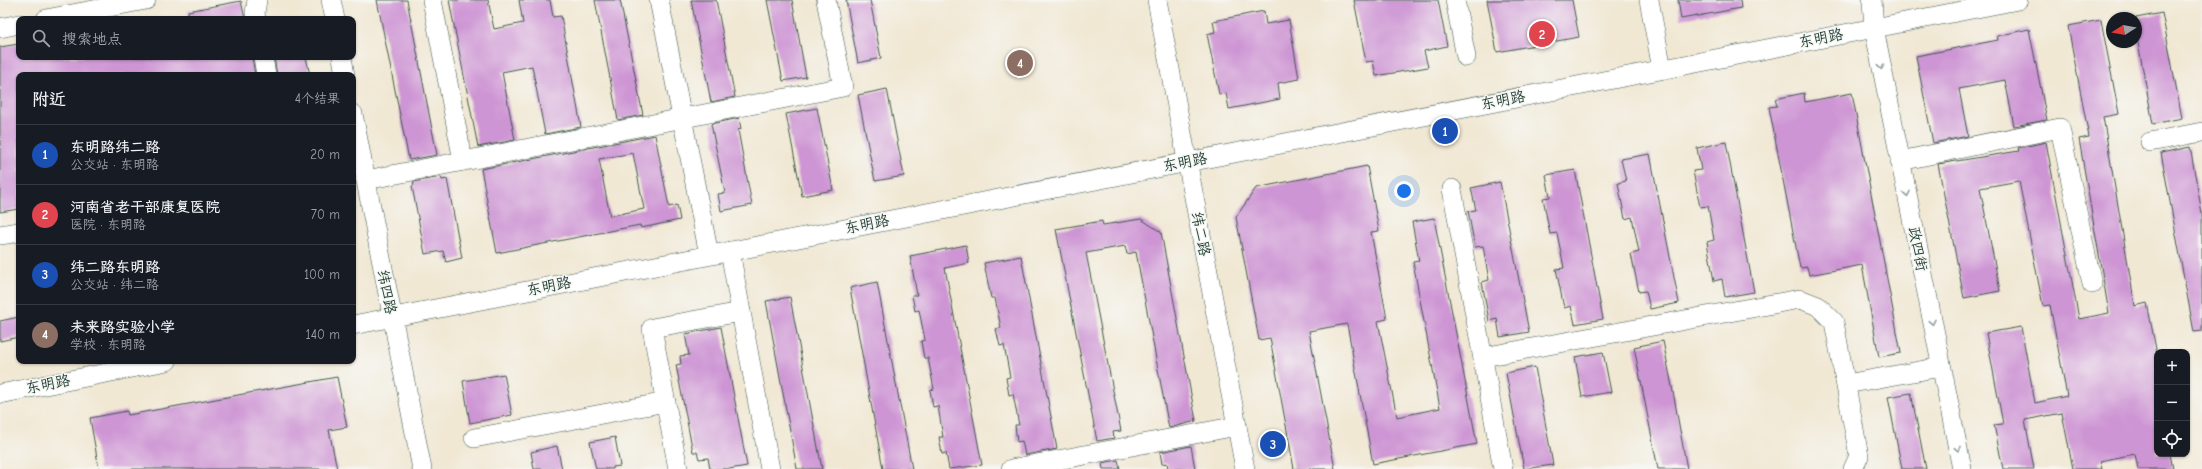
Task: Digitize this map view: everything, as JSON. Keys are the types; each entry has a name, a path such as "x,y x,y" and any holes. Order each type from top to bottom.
{"street":[{"path":"62,16 146,0"},
{"path":"256,16 257,0"},
{"path":"331,0 334,16"},
{"path":"432,0 463,161"},
{"path":"659,0 709,255"},
{"path":"366,180 843,87 826,0"},
{"name":"纬二路","path":"1156,0 1245,469"},
{"path":"1455,0 1466,57"},
{"path":"1649,0 1662,69"},
{"name":"政四街","path":"1872,0 1874,28 1962,469"},
{"name":"东明路","path":"356,324 2018,0"},
{"path":"0,27 16,24"},
{"path":"264,60 266,72"},
{"path":"342,60 344,72"},
{"path":"1900,161 2060,128 2092,284"},
{"name":"纬四路","path":"356,129 422,469"},
{"path":"2150,142 2202,132"},
{"path":"1452,189 1503,469"},
{"path":"0,235 16,232"},
{"path":"730,251 770,469"},
{"path":"1483,357 1800,299 1818,306 1834,322 1859,456 1853,469"},
{"path":"678,469 652,328 741,312"},
{"name":"东明路","path":"0,394 111,366 133,364"},
{"path":"1846,384 1941,367"},
{"path":"474,438 666,402"},
{"path":"1011,469 1237,426"}],"building":[{"path":"377,0 407,0 437,155 409,160"},
{"path":"449,0 488,0 494,29 523,23 519,0 550,0 553,17 561,16 581,127 545,134 532,66 502,72 515,140 478,147"},
{"path":"595,0 620,0 643,115 618,120"},
{"path":"691,0 716,0 735,97 711,102"},
{"path":"767,0 792,0 806,77 783,81"},
{"path":"846,0 870,0 881,58 858,63"},
{"path":"1354,0 1438,0 1447,46 1424,51 1428,67 1376,76 1373,61 1366,62"},
{"path":"1487,0 1572,0 1579,37 1497,52"},
{"path":"1678,0 1740,0 1741,8 1681,19"},
{"path":"241,1 244,16 189,16 188,11"},
{"path":"1264,11 1266,24 1289,20 1299,79 1278,83 1280,99 1229,109 1226,93 1219,94 1207,34 1215,32 1213,21"},
{"path":"2162,13 2182,118 2153,124 2139,48 2142,48 2142,17"},
{"path":"2101,20 2119,114 2103,117 2135,306 2147,303 2156,349 2154,349 2154,457 2171,457 2173,469 2138,469 2135,454 2100,461 2102,469 2073,469 2062,413 2025,420 2034,469 2003,469 1994,425 2003,424 1986,333 2021,327 2035,403 2067,396 2050,305 2043,306 2019,181 1980,188 2000,291 1964,298 1938,164 2019,151 2018,148 2046,142 2079,319 2109,313 2079,139 2089,137 2068,26"},
{"path":"2029,29 2047,120 2014,126 2005,80 1959,89 1968,136 1933,143 1916,56 1998,40 1997,36"},
{"path":"16,44 16,60 252,60 254,72 16,72 16,209 0,212 0,47"},
{"path":"274,60 307,60 309,72 276,72"},
{"path":"887,89 904,176 875,181 858,95"},
{"path":"1804,93 1805,102 1852,93 1901,353 1879,357 1862,265 1809,275 1807,267 1800,268 1769,107 1777,106 1775,99"},
{"path":"817,108 833,190 802,196 786,114"},
{"path":"739,118 741,129 738,130 752,205 721,211 718,194 725,193 711,124"},
{"path":"655,135 669,207 677,205 680,220 641,228 640,225 497,253 481,169","holes":["633,153 644,209 610,216 599,159"]},
{"path":"1726,142 1754,292 1725,297 1722,279 1714,281 1707,242 1714,240 1708,206 1700,207 1693,171 1701,170 1697,148"},
{"path":"2190,147 2202,213 2202,331 2194,332 2161,153"},
{"path":"1650,154 1679,303 1650,309 1646,291 1639,292 1631,254 1639,252 1632,217 1625,219 1618,183 1626,181 1621,159"},
{"path":"1367,166 1379,231 1371,232 1387,319 1378,321 1397,417 1440,408 1413,262 1419,261 1412,222 1434,218 1477,444 1373,464 1347,324 1309,331 1335,469 1294,469 1270,338 1259,340 1236,217 1256,188"},
{"path":"1575,170 1603,319 1575,324 1571,306 1564,308 1556,269 1564,268 1557,233 1550,234 1543,198 1550,197 1546,175"},
{"path":"441,177 442,180 447,179 462,258 446,262 443,251 425,254 412,186 414,185 413,182"},
{"path":"1500,182 1529,332 1500,337 1497,319 1489,321 1482,282 1489,280 1483,246 1475,247 1468,211 1476,210 1471,188"},
{"path":"1141,219 1161,232 1196,421 1169,428 1136,252 1127,254 1125,246 1086,253 1121,431 1113,432 1114,438 1097,441 1056,229 1102,221 1103,225"},
{"path":"966,245 969,263 945,268 982,465 949,469 946,453 942,454 939,437 943,437 938,406 933,407 930,390 934,389 928,358 924,358 921,341 925,340 919,310 915,311 912,295 917,295 910,256"},
{"path":"1021,256 1057,449 1025,455 1022,441 1017,442 1015,425 1019,425 1013,394 1009,395 1006,378 1010,377 1004,345 1000,346 996,329 1001,328 995,298 991,298 984,263"},
{"path":"877,282 912,469 883,469 850,288"},
{"path":"790,297 822,469 797,469 766,301"},
{"path":"16,318 16,338 0,341 0,321"},
{"path":"721,327 747,466 729,469 710,469 708,458 699,459 697,452 693,452 676,365 681,364 680,356 689,355 685,334"},
{"path":"1663,341 1687,469 1658,469 1634,347"},
{"path":"1603,352 1611,392 1582,397 1575,357"},
{"path":"1535,367 1553,465 1524,469 1506,373"},
{"path":"504,374 512,415 470,423 463,381"},
{"path":"337,377 347,427 329,430 337,469 99,469 90,418 127,411 128,415"},
{"path":"1911,393 1926,469 1902,469 1888,397"},
{"path":"615,437 620,466 613,467 613,469 596,469 590,442"},
{"path":"557,446 562,469 534,469 531,452"},
{"path":"1191,446 1195,469 1168,469 1167,463 1162,464 1160,452"},
{"path":"1118,460 1120,469 1103,469 1102,463"}],"place":[{"name":"河南省老干部康复医院","path":"1542,34"},
{"name":"未来路实验小学","path":"1020,63"},
{"name":"东明路纬二路","path":"1445,131"},
{"name":"纬二路东明路","path":"1273,444"}]}
